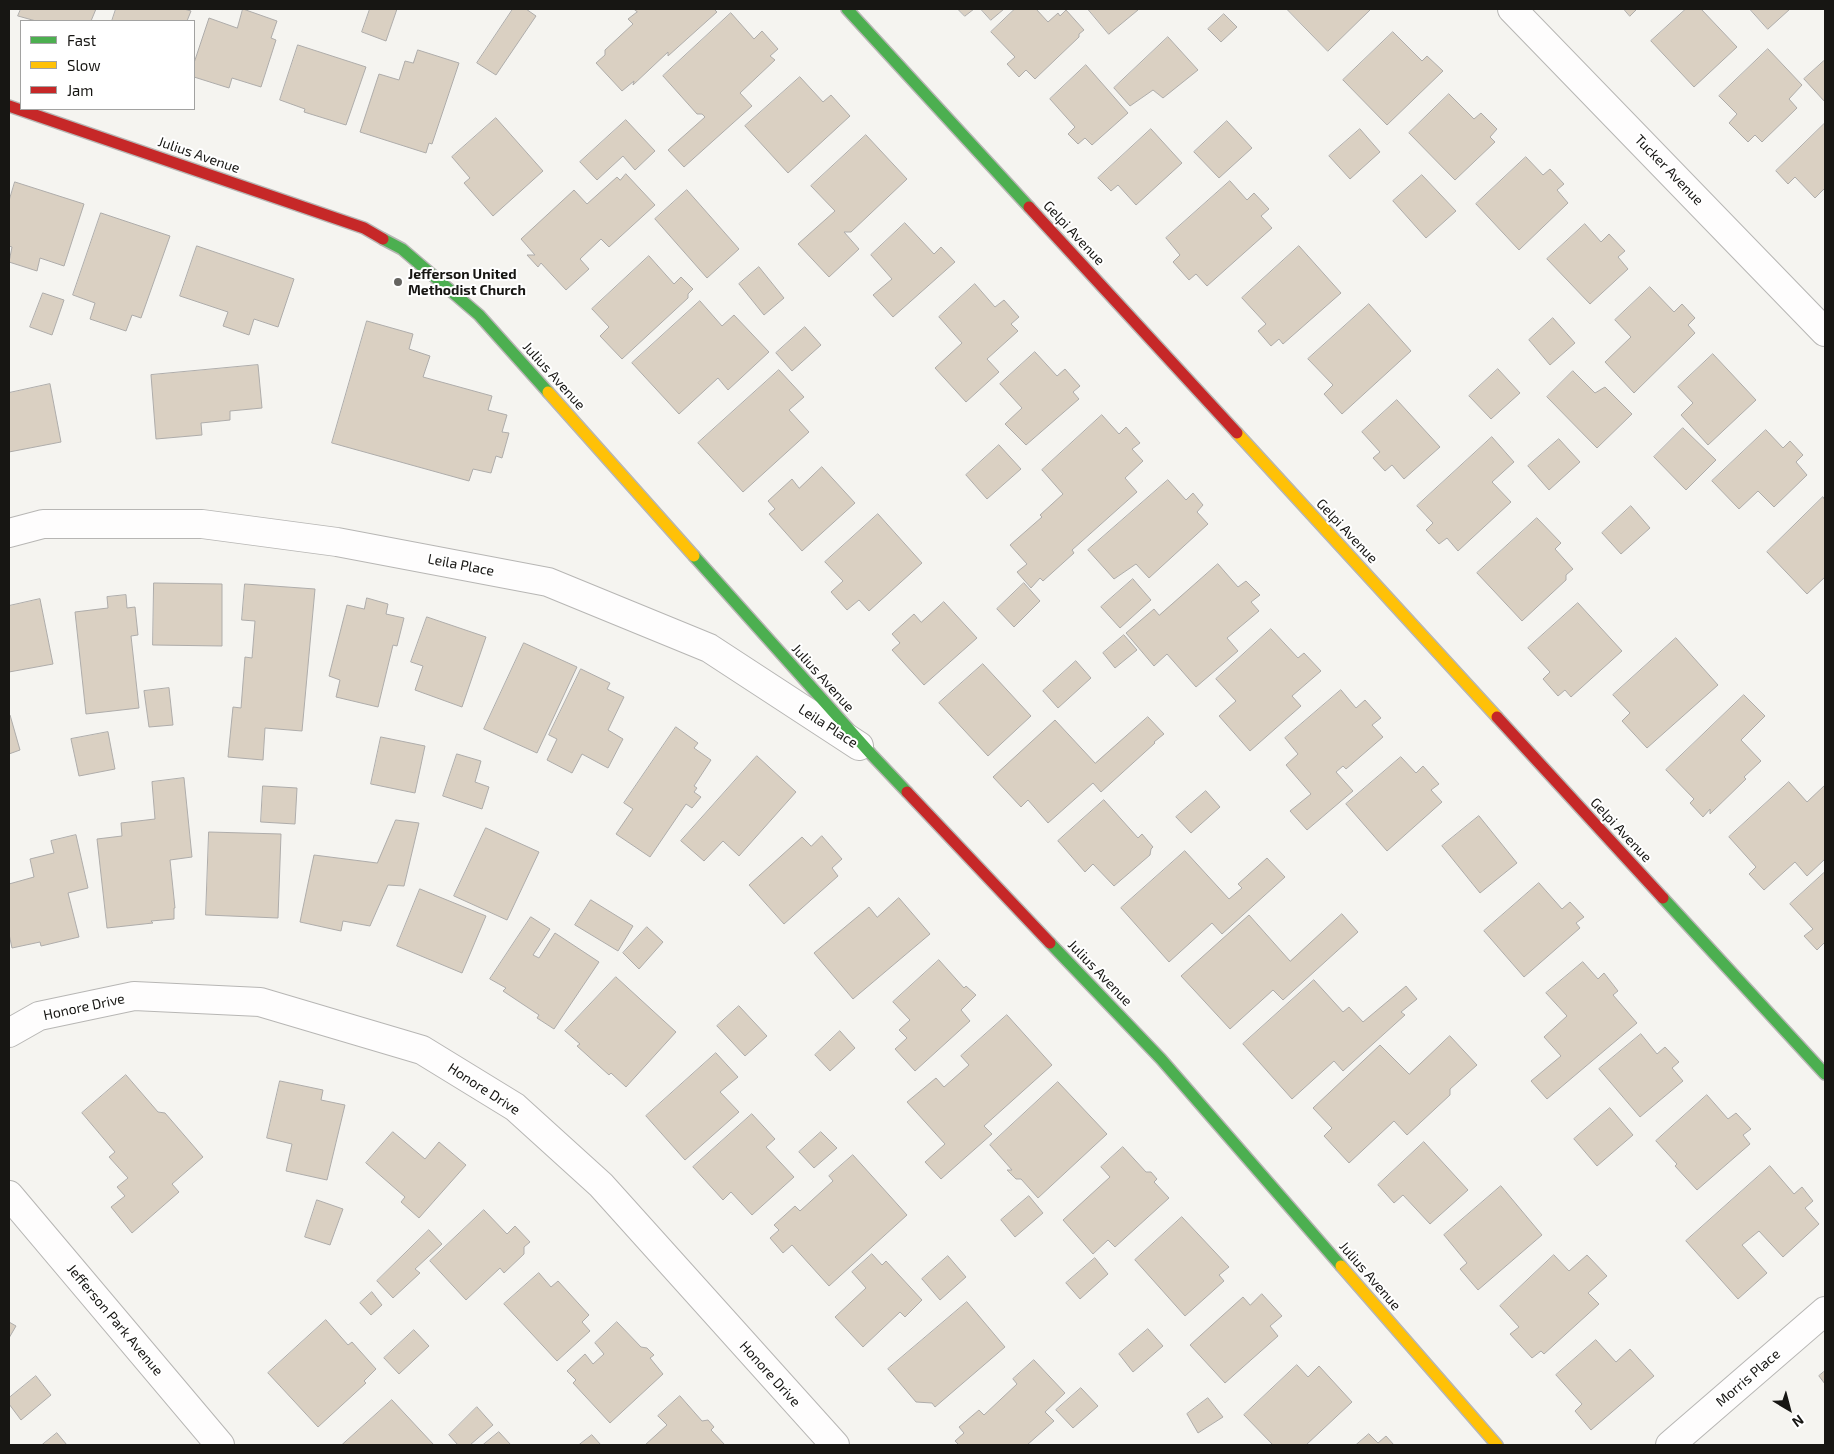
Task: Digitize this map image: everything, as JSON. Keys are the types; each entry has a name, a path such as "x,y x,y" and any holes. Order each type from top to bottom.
{"street":[{"name":"Gelpi Avenue","path":"848,9 1825,1074"},
{"name":"Tucker Avenue","path":"1512,9 1825,332"},
{"name":"Julius Avenue","path":"21,110 364,228 402,249 479,315 870,754 1161,1059 1497,1445"},
{"name":"Leila Place","path":"9,533 42,524 202,524 337,542 548,582 709,648 870,754"},
{"name":"Honore Drive","path":"9,1033 40,1016 134,996 144,996 260,1002 422,1050 515,1107 601,1185 834,1445"},
{"name":"Jefferson Park Avenue","path":"9,1195 220,1445"},
{"name":"Morris Place","path":"1670,1445 1825,1311"}],"building":[{"path":"21,9 96,9 91,20 32,20 18,16"},
{"path":"116,9 184,9 191,11 187,20 112,20"},
{"path":"243,9 277,21 271,38 276,40 261,87 232,78 229,88 195,77 195,60 209,18 237,28"},
{"path":"370,9 397,9 386,41 362,32"},
{"path":"513,9 526,9 536,16 496,75 477,63"},
{"path":"634,9 714,9 717,12 668,56 668,52 633,85 634,81 622,91 596,63 605,55 605,50 633,24 628,19 637,12"},
{"path":"958,9 974,9 965,16"},
{"path":"981,9 1004,9 991,20"},
{"path":"1015,9 1036,9 1048,22 1058,13 1060,16 1066,10 1084,30 1035,79 1026,70 1019,77 1007,64 1015,57 991,32"},
{"path":"1088,9 1137,9 1138,10 1109,34"},
{"path":"1287,9 1371,9 1328,51"},
{"path":"1624,9 1637,9 1630,16"},
{"path":"1686,9 1701,9 1737,47 1694,87 1651,41"},
{"path":"1750,9 1790,9 1768,29"},
{"path":"731,13 754,39 762,31 778,49 770,56 775,60 740,93 752,106 684,167 668,150 705,117 702,114 697,114 663,76"},
{"path":"1224,14 1237,27 1221,42 1208,29"},
{"path":"1393,32 1422,61 1427,56 1443,71 1387,125 1343,80"},
{"path":"1168,37 1198,70 1163,98 1153,90 1130,106 1114,88"},
{"path":"298,45 366,67 346,125 304,112 305,109 280,100"},
{"path":"1768,49 1802,85 1789,99 1797,108 1762,142 1755,135 1748,142 1729,123 1737,114 1719,96"},
{"path":"418,50 459,63 432,144 429,143 426,153 360,132 379,74 399,80 405,61 413,63"},
{"path":"1825,60 1825,102 1804,79"},
{"path":"1086,65 1128,113 1092,145 1085,138 1078,144 1068,134 1075,127 1050,99"},
{"path":"800,77 823,102 831,95 850,116 788,173 745,126"},
{"path":"1449,94 1474,119 1481,113 1497,129 1490,137 1495,142 1455,180 1409,133"},
{"path":"496,118 543,171 493,216 464,183 470,178 452,157"},
{"path":"626,120 655,151 635,170 623,156 597,180 580,162"},
{"path":"1227,121 1252,148 1219,178 1194,152"},
{"path":"1825,123 1825,188 1815,198 1795,177 1788,184 1776,171"},
{"path":"1151,129 1182,163 1136,205 1118,185 1111,191 1098,178"},
{"path":"1360,129 1380,152 1350,179 1329,156"},
{"path":"866,135 907,179 851,232 844,232 859,249 829,277 798,244 835,211 811,186"},
{"path":"1526,157 1543,175 1550,169 1564,184 1557,190 1568,203 1519,250 1476,204"},
{"path":"626,174 655,205 609,247 601,239 580,259 589,269 566,290 541,263 538,267 527,255 535,255 521,239 574,190 587,204 617,177 620,180"},
{"path":"1422,175 1456,211 1426,238 1393,201"},
{"path":"1230,181 1247,200 1254,193 1269,209 1261,216 1272,228 1207,286 1196,274 1189,280 1173,262 1180,255 1166,238"},
{"path":"15,182 84,204 64,266 40,258 37,271 9,262 12,247 9,246 9,201"},
{"path":"687,190 739,249 707,278 655,219"},
{"path":"101,213 170,236 141,318 132,315 126,331 90,319 95,303 73,295"},
{"path":"905,223 934,254 941,247 955,262 893,317 873,295 892,279 871,255"},
{"path":"1585,224 1601,242 1609,234 1625,251 1618,257 1628,269 1590,304 1547,259"},
{"path":"197,246 294,279 278,327 254,319 249,335 223,326 228,312 180,296"},
{"path":"1299,246 1341,293 1283,344 1279,339 1271,346 1258,331 1266,324 1242,298"},
{"path":"649,256 674,284 681,277 693,289 688,294 688,298 622,359 600,336 609,327 592,309"},
{"path":"759,267 784,298 764,315 739,284"},
{"path":"975,284 995,307 1004,300 1019,317 1011,324 1018,331 987,359 999,372 966,402 935,368 962,343 939,317"},
{"path":"1650,287 1674,312 1682,304 1695,318 1688,325 1695,333 1634,393 1605,362 1631,337 1615,320"},
{"path":"43,293 64,300 52,335 30,327"},
{"path":"700,301 722,326 734,315 769,352 728,390 718,378 679,414 632,363"},
{"path":"1369,304 1411,351 1342,414 1324,394 1333,385 1308,359"},
{"path":"1553,318 1575,343 1550,365 1529,340"},
{"path":"367,321 413,334 409,349 430,356 423,377 492,396 488,410 507,415 502,432 509,433 502,458 496,456 491,473 473,469 469,481 332,443"},
{"path":"805,327 821,345 792,371 776,353"},
{"path":"1035,352 1057,376 1065,369 1080,386 1073,392 1079,399 1026,445 1005,424 1022,408 1000,384"},
{"path":"1713,354 1756,400 1708,445 1681,415 1693,403 1678,387"},
{"path":"258,365 262,408 230,411 230,420 201,423 202,435 156,439 151,375"},
{"path":"1498,369 1520,393 1491,419 1469,396"},
{"path":"779,370 804,397 789,410 809,432 743,492 698,443"},
{"path":"1573,371 1595,393 1605,387 1632,414 1597,448 1547,397"},
{"path":"50,384 61,442 9,452 9,393"},
{"path":"1397,400 1440,447 1404,479 1392,465 1385,471 1373,458 1380,452 1362,432"},
{"path":"1102,415 1119,434 1126,427 1140,443 1132,449 1143,461 1125,478 1137,492 1072,550 1074,553 1043,581 1040,578 1031,588 1017,572 1027,564 1010,545 1042,517 1040,515 1063,494 1042,470"},
{"path":"1683,428 1716,460 1686,490 1654,457"},
{"path":"1766,430 1783,448 1790,441 1803,455 1796,462 1807,475 1774,507 1758,491 1739,509 1712,481"},
{"path":"1492,437 1514,462 1492,482 1511,502 1458,551 1447,538 1439,544 1426,530 1433,523 1417,506"},
{"path":"1559,439 1580,462 1549,490 1528,466"},
{"path":"999,445 1021,469 987,499 966,475"},
{"path":"822,467 855,503 802,551 769,514 775,509 768,501 792,479 799,488"},
{"path":"1168,480 1186,500 1193,493 1203,505 1197,512 1208,524 1149,578 1136,564 1114,579 1088,550"},
{"path":"1823,497 1825,500 1825,577 1807,594 1767,552"},
{"path":"1631,506 1650,528 1621,554 1602,533"},
{"path":"878,514 922,563 869,611 859,600 847,610 831,592 843,581 825,562"},
{"path":"1537,518 1561,543 1555,549 1573,569 1566,575 1566,580 1522,621 1477,573"},
{"path":"1218,564 1238,587 1246,581 1260,595 1251,602 1259,611 1227,638 1238,651 1196,687 1167,654 1154,666 1126,633 1154,609 1159,615"},
{"path":"1133,579 1151,600 1120,628 1101,607"},
{"path":"154,583 222,584 222,646 153,645"},
{"path":"1024,583 1040,601 1014,627 997,609"},
{"path":"245,584 315,589 302,731 265,728 263,760 228,757 233,707 241,708 245,657 252,658 255,621 242,620"},
{"path":"126,595 127,608 135,607 138,635 131,636 139,708 86,714 75,612 108,608 107,597"},
{"path":"367,598 388,604 386,614 404,618 397,646 393,645 378,707 336,697 340,680 329,676 347,605 364,609"},
{"path":"40,599 53,664 9,672 9,606"},
{"path":"944,602 977,638 924,685 892,650 900,643 892,634 914,614 921,622"},
{"path":"1578,603 1622,651 1571,697 1565,690 1558,696 1543,679 1550,672 1528,648"},
{"path":"427,617 486,637 462,707 415,690 423,666 411,662"},
{"path":"1271,629 1298,658 1304,653 1321,671 1292,696 1301,706 1250,751 1219,716 1236,701 1216,679"},
{"path":"1124,635 1137,650 1115,668 1103,653"},
{"path":"1676,638 1718,685 1647,748 1622,721 1630,713 1613,695"},
{"path":"524,643 577,667 537,753 484,729"},
{"path":"1076,661 1091,678 1058,708 1043,691"},
{"path":"983,664 1031,716 988,756 939,703"},
{"path":"581,669 610,683 607,689 624,697 608,730 623,739 608,768 582,754 572,773 547,760 557,739 549,735"},
{"path":"169,688 173,725 149,727 144,691"},
{"path":"1341,690 1356,708 1365,700 1381,718 1372,725 1383,737 1346,769 1343,766 1336,772 1353,791 1307,830 1290,811 1311,794 1286,765 1298,754 1285,738"},
{"path":"1744,695 1765,716 1741,740 1761,761 1744,777 1746,779 1710,814 1710,809 1703,817 1690,803 1694,799 1666,770"},
{"path":"9,715 20,750 9,754"},
{"path":"1148,717 1164,734 1101,792 1093,783 1048,823 1028,800 1021,807 993,777 1055,720 1095,763"},
{"path":"676,727 698,743 694,748 711,760 694,786 697,788 694,792 701,797 692,808 686,804 650,857 616,834 633,809 624,803"},
{"path":"108,732 115,769 79,776 71,739"},
{"path":"381,737 425,746 415,793 371,784"},
{"path":"457,754 481,761 475,782 489,787 482,809 443,796"},
{"path":"757,756 796,792 739,856 723,841 704,861 681,841"},
{"path":"1401,757 1416,773 1423,766 1439,784 1431,790 1442,802 1387,851 1346,804"},
{"path":"184,778 192,857 170,860 175,908 174,919 107,928 97,839 122,836 121,823 155,819 152,782"},
{"path":"1789,782 1807,802 1825,785 1825,859 1807,876 1795,862 1764,890 1749,874 1756,867 1729,837"},
{"path":"263,786 297,788 295,824 261,822"},
{"path":"1206,791 1220,807 1191,833 1176,817"},
{"path":"1104,800 1138,838 1142,834 1153,847 1150,855 1114,886 1093,864 1085,872 1058,841"},
{"path":"1479,816 1517,863 1480,893 1442,846"},
{"path":"396,820 419,823 404,886 388,885 370,926 343,921 341,931 300,922 314,855 377,863"},
{"path":"486,828 539,852 507,920 454,896"},
{"path":"209,832 281,834 278,918 206,915"},
{"path":"76,835 88,888 68,893 79,937 41,946 40,942 12,948 9,934 9,884 34,877 30,859 54,853 51,841"},
{"path":"822,836 842,859 832,868 838,876 784,924 749,885 802,837 811,846"},
{"path":"1185,851 1229,899 1242,888 1238,884 1267,858 1285,877 1222,934 1212,923 1169,962 1121,908"},
{"path":"1825,872 1825,942 1817,950 1804,936 1813,929 1790,904"},
{"path":"1539,883 1562,909 1570,902 1584,917 1576,923 1580,928 1524,977 1484,931"},
{"path":"420,889 486,916 462,973 397,946"},
{"path":"899,898 930,934 853,999 814,953 869,907 877,917"},
{"path":"591,900 633,926 618,951 575,925"},
{"path":"1342,914 1358,932 1283,1000 1273,990 1230,1029 1181,976 1249,915 1290,961"},
{"path":"531,917 550,929 533,955 539,958 555,933 599,962 554,1029 537,1018 539,1015 503,991 506,988 490,979"},
{"path":"647,927 663,942 639,969 623,953"},
{"path":"939,960 964,988 966,986 976,995 961,1010 970,1021 915,1071 895,1049 907,1038 899,1030 910,1020 893,1002"},
{"path":"1583,962 1598,979 1604,973 1618,991 1613,995 1637,1023 1547,1099 1531,1081 1561,1056 1544,1037 1567,1016 1546,993"},
{"path":"616,977 676,1032 626,1087 611,1073 609,1075 577,1046 580,1044 565,1031"},
{"path":"1314,980 1343,1012 1349,1007 1363,1022 1406,986 1417,999 1401,1012 1405,1015 1343,1071 1334,1061 1292,1099 1243,1044"},
{"path":"739,1006 767,1036 745,1056 717,1026"},
{"path":"1007,1015 1052,1065 984,1126 992,1134 941,1179 925,1162 945,1144 907,1102 936,1078 944,1087 969,1065 961,1056"},
{"path":"840,1031 855,1048 830,1071 815,1055"},
{"path":"1641,1034 1657,1054 1665,1047 1679,1062 1672,1068 1683,1081 1640,1117 1599,1069"},
{"path":"1450,1036 1477,1065 1450,1089 1450,1095 1407,1135 1394,1121 1349,1163 1324,1136 1332,1128 1313,1108 1380,1045 1409,1074"},
{"path":"716,1053 738,1077 720,1092 739,1112 685,1160 646,1116"},
{"path":"126,1075 158,1112 165,1113 203,1157 172,1184 179,1192 132,1233 111,1207 125,1196 117,1187 128,1178 109,1157 115,1152 82,1113"},
{"path":"280,1081 323,1090 321,1100 345,1105 327,1180 286,1171 292,1144 267,1138"},
{"path":"1058,1082 1107,1134 1038,1198 1021,1179 1016,1179 1007,1170 1012,1170 990,1145"},
{"path":"1707,1095 1728,1119 1736,1113 1751,1129 1743,1135 1750,1144 1697,1190 1656,1141"},
{"path":"1610,1108 1633,1135 1597,1166 1574,1139"},
{"path":"752,1114 775,1139 766,1147 794,1177 752,1215 731,1192 723,1200 693,1167"},
{"path":"393,1132 425,1159 439,1142 466,1165 419,1218 401,1202 405,1197 366,1163"},
{"path":"821,1132 837,1148 814,1168 799,1152"},
{"path":"1424,1142 1468,1190 1430,1224 1403,1195 1394,1203 1378,1185"},
{"path":"1123,1147 1146,1172 1151,1172 1157,1179 1154,1182 1169,1198 1115,1247 1108,1240 1093,1254 1063,1220 1110,1177 1101,1167"},
{"path":"853,1155 907,1215 829,1286 792,1245 783,1253 770,1238 779,1230 774,1225 795,1206 800,1211 833,1181 829,1176"},
{"path":"1770,1166 1794,1194 1802,1187 1813,1201 1805,1208 1819,1224 1783,1257 1759,1231 1742,1245 1767,1273 1738,1299 1686,1241"},
{"path":"1501,1186 1542,1235 1478,1290 1460,1269 1467,1263 1444,1235"},
{"path":"1029,1196 1043,1213 1015,1237 1001,1220"},
{"path":"317,1200 343,1209 330,1245 305,1237"},
{"path":"484,1210 507,1234 515,1226 530,1242 524,1247 524,1254 504,1273 500,1268 466,1300 430,1261"},
{"path":"1182,1217 1229,1267 1219,1275 1224,1281 1185,1316 1135,1260"},
{"path":"429,1230 442,1244 415,1269 420,1273 393,1298 377,1281"},
{"path":"872,1254 882,1265 886,1261 922,1300 905,1317 900,1312 863,1347 835,1317 866,1288 852,1272"},
{"path":"1554,1255 1569,1271 1587,1255 1607,1276 1588,1293 1599,1304 1544,1354 1541,1351 1532,1358 1510,1334 1519,1327 1500,1306"},
{"path":"948,1256 966,1277 940,1300 922,1279"},
{"path":"1095,1258 1108,1274 1080,1299 1066,1283"},
{"path":"539,1273 551,1287 558,1281 589,1315 582,1322 590,1331 557,1361 504,1304"},
{"path":"372,1292 382,1305 371,1315 360,1303"},
{"path":"1262,1294 1282,1316 1270,1326 1278,1336 1225,1383 1190,1345 1243,1297 1250,1305"},
{"path":"967,1302 1005,1347 935,1407 932,1403 916,1402 888,1369"},
{"path":"326,1320 348,1345 352,1342 376,1369 364,1381 366,1383 318,1427 268,1373"},
{"path":"9,1322 16,1326 9,1338"},
{"path":"617,1322 641,1347 647,1348 654,1355 650,1358 663,1374 610,1423 573,1383 576,1380 567,1371 585,1354 593,1364 604,1354 595,1343"},
{"path":"1148,1329 1163,1346 1133,1372 1119,1354"},
{"path":"414,1330 429,1346 399,1374 384,1358"},
{"path":"1596,1340 1616,1362 1630,1349 1654,1376 1591,1430 1575,1411 1582,1404 1556,1375"},
{"path":"1034,1360 1065,1393 1045,1412 1054,1421 1027,1445 959,1445 955,1441 964,1433 959,1427 979,1410 984,1415 1017,1384 1013,1379"},
{"path":"1297,1365 1308,1377 1319,1366 1352,1402 1306,1445 1273,1445 1244,1415"},
{"path":"1825,1371 1825,1384 1819,1376"},
{"path":"36,1376 51,1395 21,1420 9,1404 9,1398"},
{"path":"1081,1388 1098,1406 1073,1428 1056,1410"},
{"path":"680,1396 702,1421 708,1420 714,1427 711,1430 725,1445 645,1445 667,1425 658,1416"},
{"path":"1208,1398 1223,1417 1198,1433 1187,1414"},
{"path":"392,1400 434,1445 342,1445"},
{"path":"477,1407 493,1425 470,1445 458,1445 449,1435"},
{"path":"499,1432 511,1445 483,1445"},
{"path":"57,1433 67,1445 42,1445"},
{"path":"1369,1434 1378,1443 1386,1436 1394,1445 1356,1445"},
{"path":"592,1435 601,1445 579,1445"}],"traffic: fast":[{"path":"847,9 1029,207"},
{"path":"383,239 402,249 479,315 548,392"},
{"path":"694,556 907,792"},
{"path":"1663,898 1825,1074"},
{"path":"1050,943 1161,1059 1341,1266"}],"traffic: slow":[{"path":"548,392 694,556"},
{"path":"1237,433 1497,717"},
{"path":"1341,1266 1497,1445"}],"traffic: jam":[{"path":"9,106 20,110"},
{"path":"21,110 364,228 383,239"},
{"path":"1029,207 1237,433"},
{"path":"1497,717 1663,898"},
{"path":"907,792 1050,943"}],"place":[{"name":"Jefferson United Methodist Church","path":"398,282"}]}
